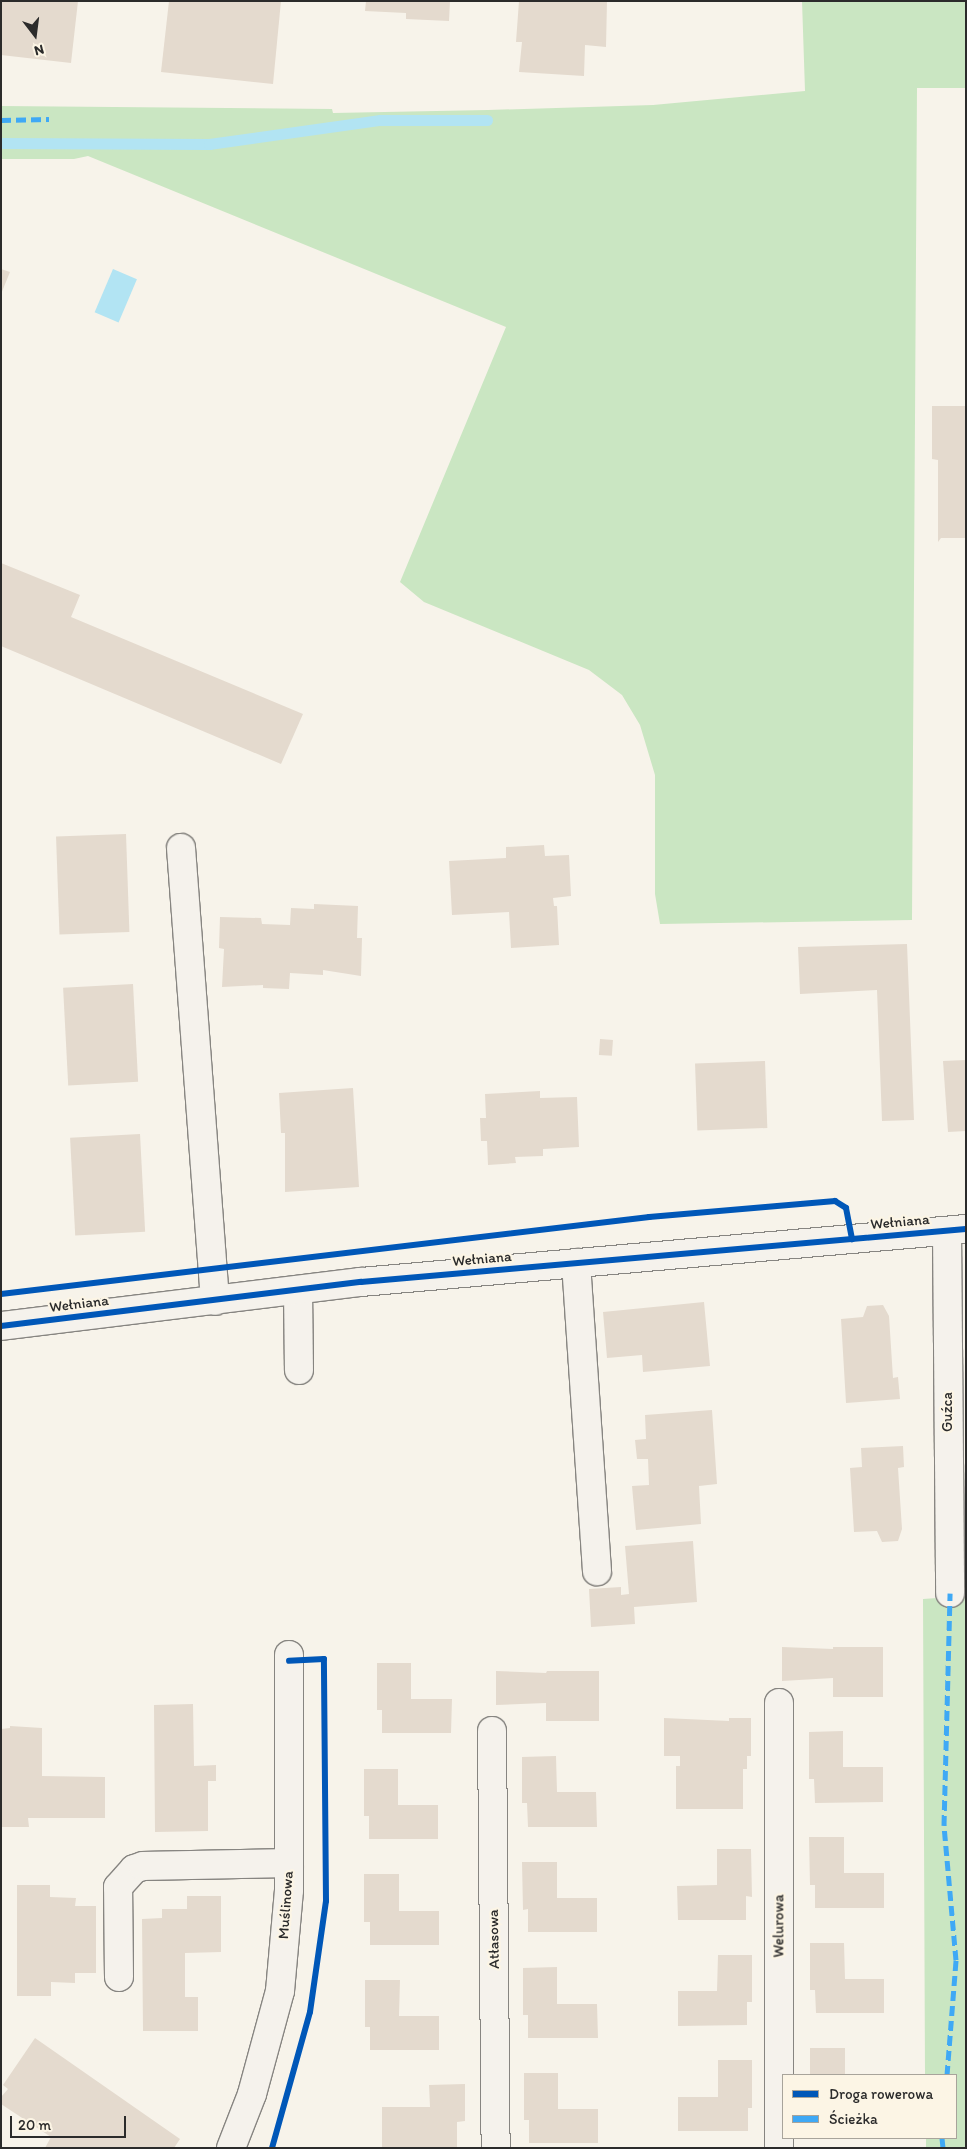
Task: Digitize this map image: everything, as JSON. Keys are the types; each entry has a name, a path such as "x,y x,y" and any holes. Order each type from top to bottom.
{"street":[{"path":"181,848 215,1302"},
{"name":"Wełniana","path":"1,1326 215,1302 298,1290 576,1263 956,1230"},
{"name":"Guźca","path":"950,1593 956,1230"},
{"path":"576,1263 597,1571"},
{"path":"298,1290 299,1370"},
{"name":"Muślinowa","path":"231,2148 252,2094 280,1991 289,1863 290,1655"},
{"name":"Welurowa","path":"778,1703 779,2148"},
{"name":"Atłasowa","path":"492,1731 496,2148"},
{"path":"120,1978 118,1887 134,1869 143,1866 289,1863"}],"green space":[{"path":"802,1 966,1 966,88 917,88 912,920 660,924 655,894 655,775 640,725 622,695 589,670 424,602 400,582 506,327 88,156 74,159 1,159 1,106 332,109 333,113 653,105 805,91"},
{"path":"966,1596 966,2148 926,2148 926,2139 957,2139 957,2074 925,2074 923,1599"}],"water":[{"path":"113,269 137,279 119,322 95,312"}],"building":[{"path":"1,1 78,1 71,63 1,55"},
{"path":"169,1 281,1 273,84 161,72"},
{"path":"366,1 450,1 449,21 406,19 406,13 365,11"},
{"path":"519,1 607,1 606,47 585,45 584,76 519,72 522,42 516,42"},
{"path":"1,269 10,272 1,294"},
{"path":"932,406 966,406 966,538 941,538 938,542 938,460 932,459"},
{"path":"1,563 80,595 71,617 303,714 281,764 1,646"},
{"path":"126,834 129,932 59,934 56,836"},
{"path":"544,845 545,856 569,855 571,896 553,898 554,906 557,906 559,945 511,948 509,912 452,915 449,861 506,858 506,847"},
{"path":"314,904 358,906 357,938 362,938 361,976 323,970 323,975 290,973 289,989 263,988 263,985 222,987 224,949 219,948 220,917 261,918 262,924 290,925 291,908 314,909"},
{"path":"907,944 914,1120 882,1121 877,990 800,994 798,947"},
{"path":"133,984 138,1082 68,1086 63,988"},
{"path":"600,1039 613,1040 612,1056 599,1055"},
{"path":"966,1060 966,1131 948,1132 943,1061"},
{"path":"765,1061 767,1128 697,1130 695,1063"},
{"path":"353,1088 359,1187 285,1192 285,1133 281,1133 279,1093"},
{"path":"540,1091 540,1098 577,1097 579,1147 543,1149 543,1156 515,1157 516,1163 488,1165 487,1141 481,1141 480,1118 486,1118 485,1094"},
{"path":"140,1134 145,1232 75,1236 70,1138"},
{"path":"704,1302 710,1366 643,1372 642,1355 607,1358 603,1312"},
{"path":"883,1305 889,1316 893,1378 898,1377 900,1399 846,1403 841,1319 863,1317 867,1306"},
{"path":"712,1410 717,1484 699,1486 701,1524 636,1530 632,1486 649,1485 648,1459 637,1459 635,1440 646,1439 645,1415"},
{"path":"903,1446 904,1467 898,1468 902,1529 898,1541 882,1542 877,1531 854,1532 850,1468 862,1467 861,1448"},
{"path":"693,1541 697,1602 634,1607 635,1624 591,1627 589,1589 621,1587 621,1595 629,1594 625,1546"},
{"path":"782,1647 833,1649 833,1647 883,1647 883,1697 833,1697 833,1678 782,1681"},
{"path":"377,1663 411,1663 411,1699 452,1699 451,1733 382,1733 382,1710 377,1710"},
{"path":"496,1671 546,1673 547,1671 599,1671 599,1721 546,1721 546,1703 496,1705"},
{"path":"193,1704 194,1766 216,1765 216,1781 208,1781 208,1831 155,1832 154,1705"},
{"path":"664,1718 729,1721 729,1718 751,1718 751,1756 747,1756 747,1769 743,1769 743,1809 676,1809 676,1766 680,1766 680,1756 664,1756"},
{"path":"10,1726 42,1728 42,1776 105,1777 105,1818 28,1818 29,1827 1,1827 1,1729 10,1728"},
{"path":"843,1731 843,1767 883,1767 883,1802 815,1803 814,1779 809,1779 809,1732"},
{"path":"556,1756 557,1792 596,1792 597,1827 528,1827 527,1803 522,1803 522,1757"},
{"path":"364,1769 398,1769 398,1805 438,1805 438,1839 369,1839 369,1816 364,1816"},
{"path":"809,1837 844,1837 844,1873 884,1873 884,1908 815,1908 815,1885 810,1885"},
{"path":"717,1849 751,1849 752,1897 746,1896 746,1920 678,1920 677,1886 717,1885"},
{"path":"522,1862 557,1862 557,1898 597,1898 597,1932 528,1932 528,1909 523,1910"},
{"path":"364,1874 399,1874 399,1911 439,1911 439,1945 370,1945 370,1922 364,1922"},
{"path":"17,1885 50,1885 50,1897 76,1898 75,1906 96,1906 96,1973 75,1973 75,1983 51,1982 51,1996 17,1996"},
{"path":"187,1896 221,1896 221,1952 185,1953 185,1997 198,1997 198,2031 143,2031 142,1919 162,1918 162,1909 187,1909"},
{"path":"810,1943 844,1943 845,1979 884,1979 884,2013 816,2013 815,1990 810,1990"},
{"path":"718,1955 752,1955 752,2002 747,2002 747,2025 678,2026 678,1991 717,1991"},
{"path":"557,1967 557,2004 597,2004 598,2038 528,2038 528,2015 523,2015 523,1968"},
{"path":"365,1980 400,1980 399,2016 439,2016 439,2050 370,2050 370,2027 365,2027"},
{"path":"35,2038 180,2139 174,2148 45,2148 51,2137 1,2104 1,2097 8,2089 3,2085"},
{"path":"810,2048 845,2048 845,2074 810,2074"},
{"path":"718,2060 752,2060 752,2108 748,2108 748,2131 678,2131 678,2097 718,2097"},
{"path":"524,2073 558,2073 558,2109 598,2109 598,2143 529,2143 529,2120 524,2120"},
{"path":"465,2084 465,2121 457,2122 457,2148 382,2148 382,2107 430,2107 429,2085"}],"waterway":[{"path":"1,143 209,144 380,120 487,120"}],"marked path":[{"path":"1,120 49,119"},
{"path":"947,2074 956,1960 944,1825 950,1593"},
{"path":"942,2139 943,2148"}],"cycle path":[{"path":"1,1294 649,1217 835,1201 846,1208 852,1239"},
{"path":"1,1326 361,1282 966,1229"},
{"path":"272,2148 310,2012 326,1901 324,1659 289,1661"}]}
